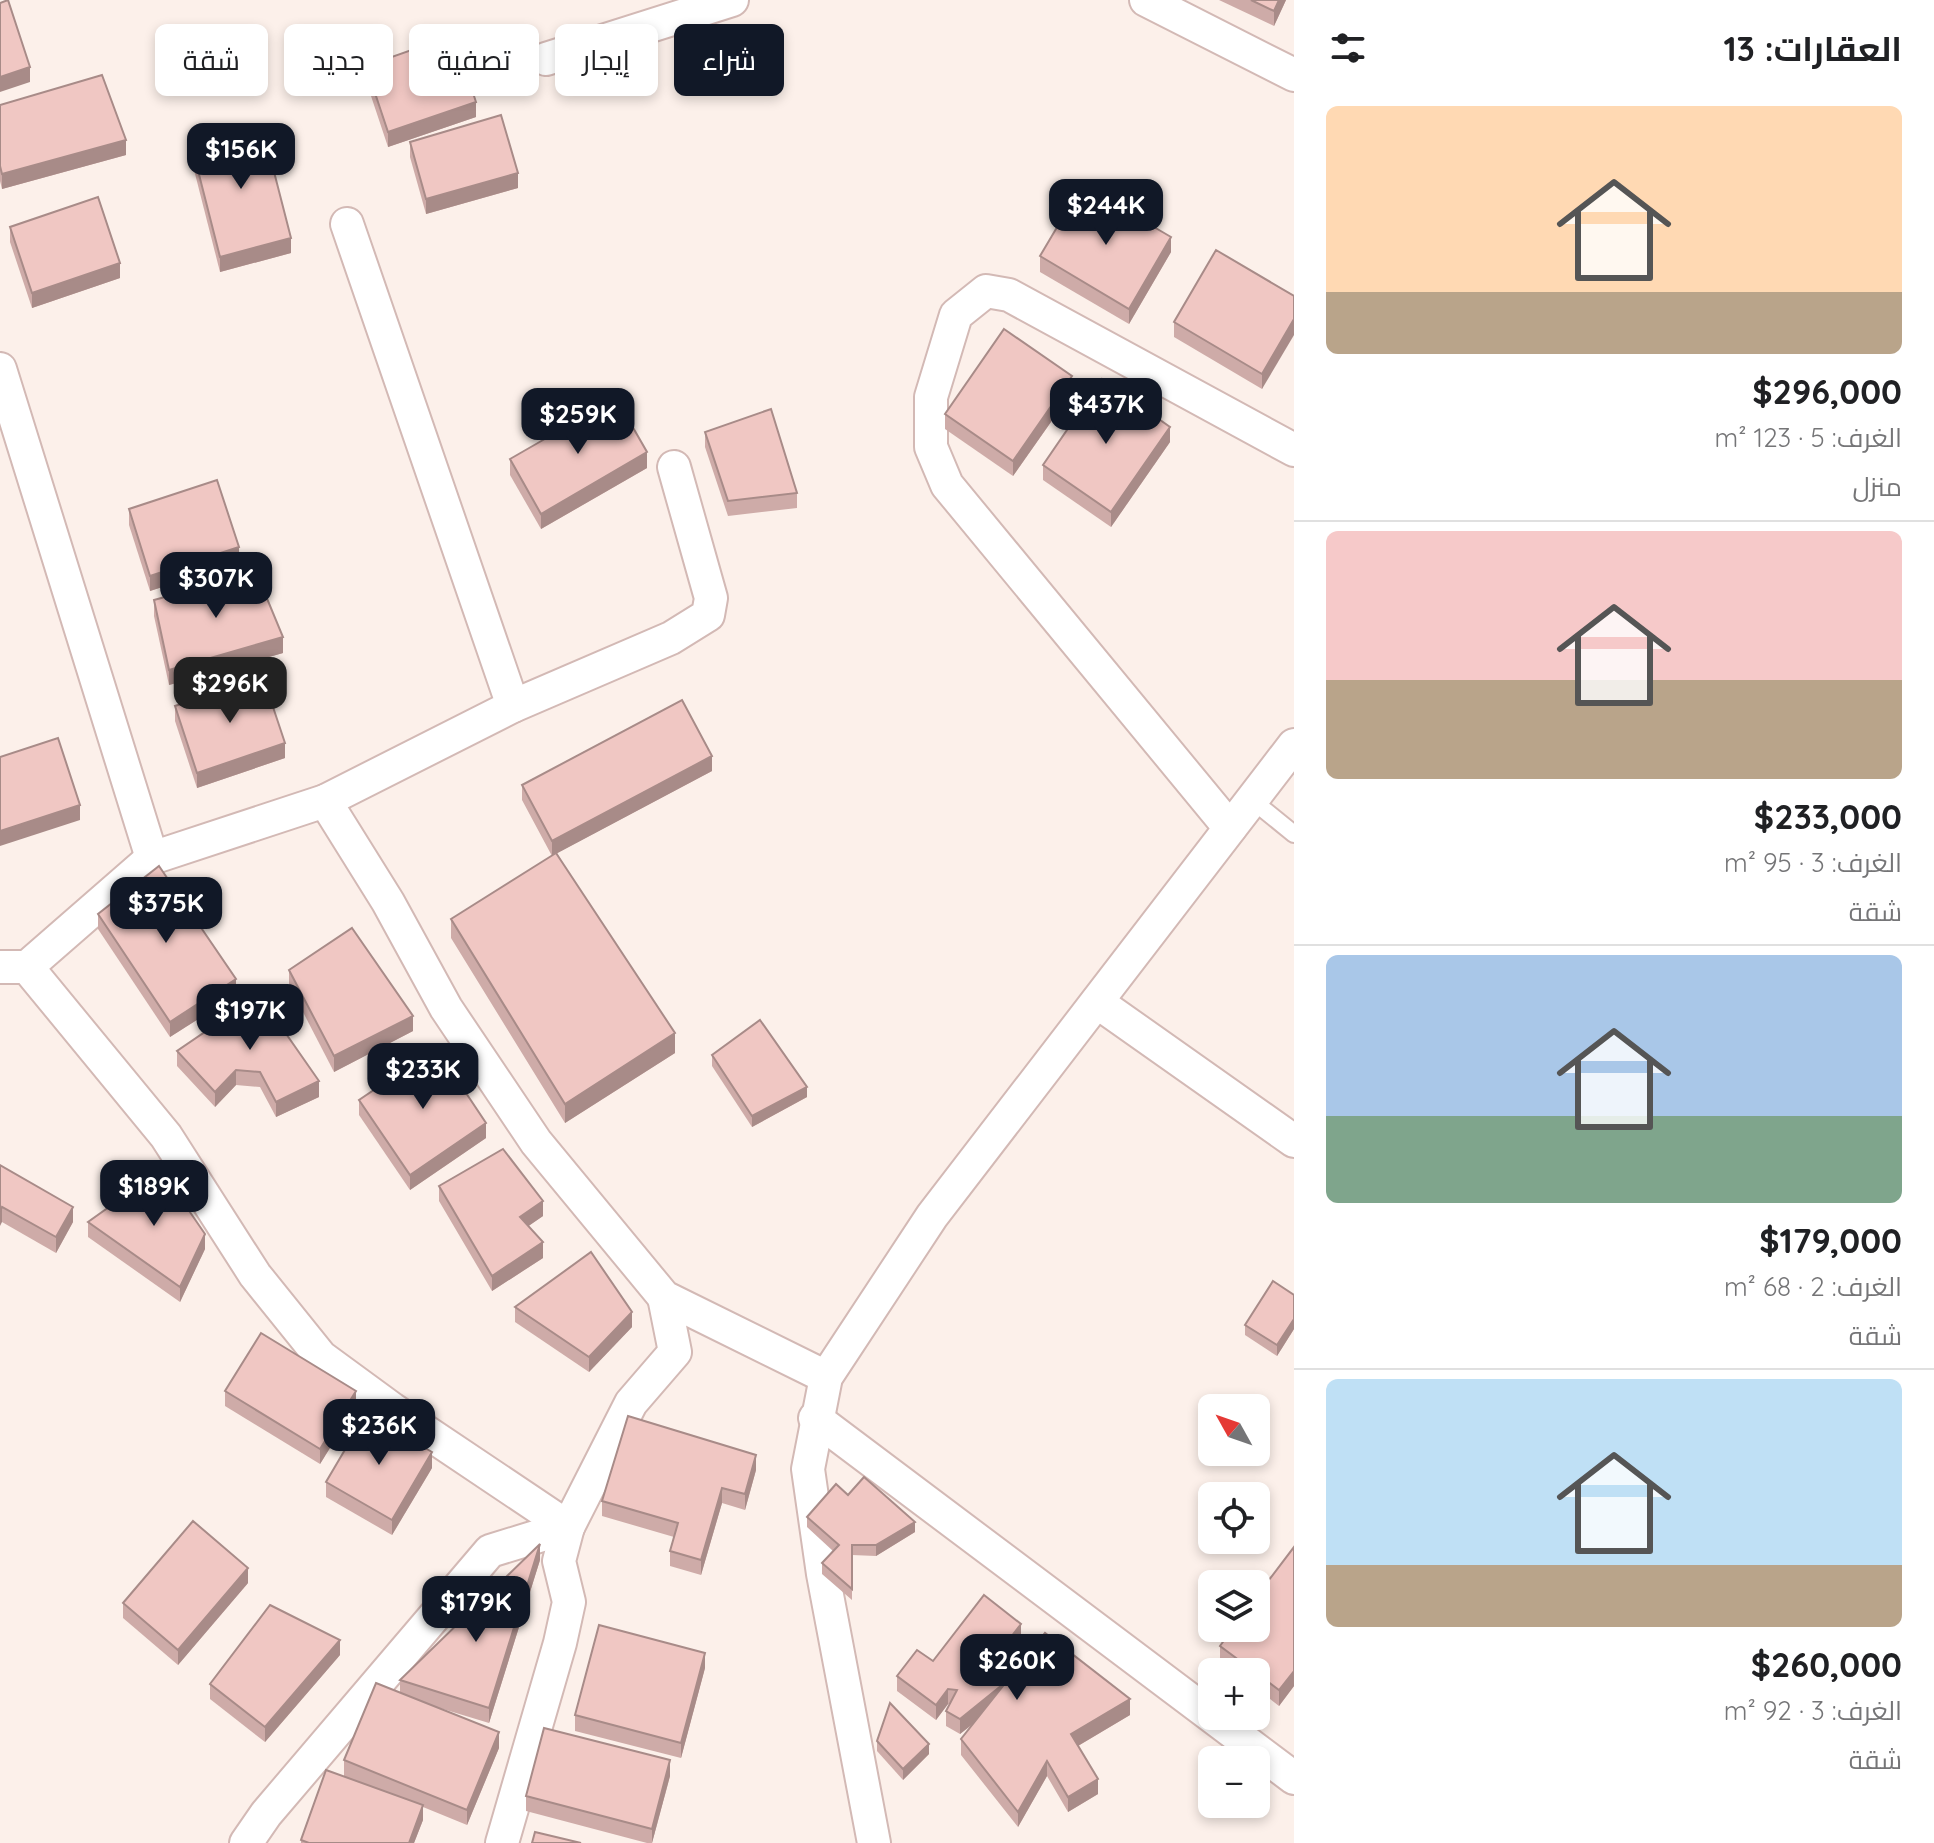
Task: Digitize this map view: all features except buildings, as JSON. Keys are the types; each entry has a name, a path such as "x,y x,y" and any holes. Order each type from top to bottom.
{"street":[{"path":"546,59 732,0"},
{"path":"1144,1 1294,75"},
{"path":"347,224 513,706"},
{"path":"1230,828 947,485 931,447 931,397 956,315 986,291 1009,295 1294,450"},
{"path":"0,369 152,858"},
{"path":"568,1527 392,1409 321,1357 255,1275 166,1136 14,967 152,858 325,801 513,706 671,638 708,615 711,598 674,467"},
{"path":"874,1843 823,1574 809,1478 815,1418 826,1377 932,1216 1294,745"},
{"path":"325,801 388,902 446,1008 528,1130 664,1297 826,1377"},
{"path":"1097,1002 1294,1141"},
{"path":"502,1843 569,1602 559,1561 568,1527 631,1403 675,1352 664,1297"},
{"path":"815,1418 1294,1778"},
{"path":"246,1843 266,1814 490,1551 568,1527"}],"lane":[{"path":"1252,800 1294,834"}]}
